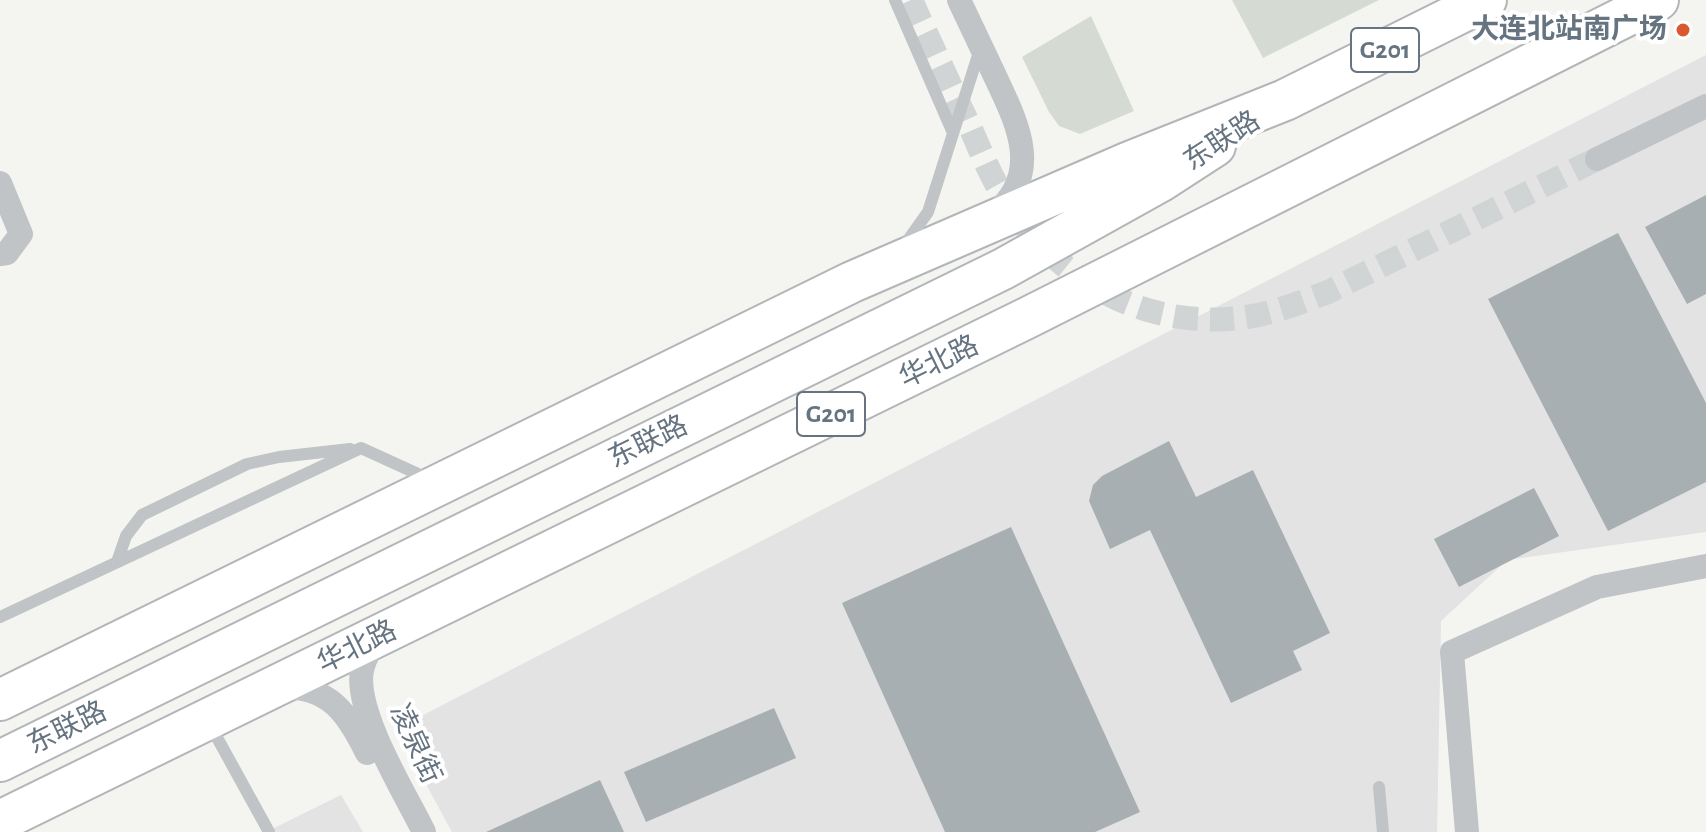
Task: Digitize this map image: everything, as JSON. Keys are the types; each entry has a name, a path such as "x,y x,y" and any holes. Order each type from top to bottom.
{"highway":[{"name":"G201","path":"0,700 852,282 1127,163 1285,100 1486,0"},
{"name":"华北路","path":"0,821 1041,311 1658,0"},
{"name":"东联路","path":"0,761 1003,269 1161,181 1285,100"}],"street":[{"path":"959,0 1019,127 1023,151 1018,183 1011,195 1004,206 978,227"},
{"path":"1597,159 1706,106"},
{"path":"0,183 21,234 7,253 0,254"},
{"path":"1467,832 1452,652 1597,587 1706,566"},
{"name":"凌泉街","path":"381,635 367,653 361,673 363,697 368,719 424,832"},
{"name":"凌泉街","path":"273,688 301,687 322,694 340,708 354,727 406,832"}],"lane":[{"path":"895,0 953,133"},
{"path":"852,282 886,261 911,239 928,212 981,46"},
{"path":"117,562 126,536 142,515 247,464 279,457 361,448 439,484"},
{"path":"0,617 361,448"},
{"path":"207,720 269,832"},
{"path":"1379,787 1383,832"}],"shaded area":[{"path":"1232,0 1379,0 1263,58"},
{"path":"1091,16 1134,111 1080,134 1059,126 1022,57"},
{"path":"1706,55 1706,532 1507,560 1441,621 1437,832 452,832 396,729"},
{"path":"341,795 363,832 266,832"}],"building":[{"path":"1706,195 1706,294 1687,304 1645,227"},
{"path":"1618,233 1706,403 1706,482 1608,531 1488,299"},
{"path":"1169,441 1196,497 1253,470 1330,633 1293,651 1302,670 1231,703 1150,530 1110,549 1089,501 1093,485 1102,476"},
{"path":"1534,488 1559,536 1459,587 1434,539"},
{"path":"1011,527 1140,812 1095,832 945,832 842,603"},
{"path":"774,708 796,758 646,822 624,772"},
{"path":"600,780 624,832 486,832"}],"tunnel":[{"path":"911,0 990,172 1019,219 1072,272 1136,306 1171,316 1208,319 1247,317 1328,292 1597,159"}],"place":[{"name":"大连北站南广场","path":"1683,30"}]}
